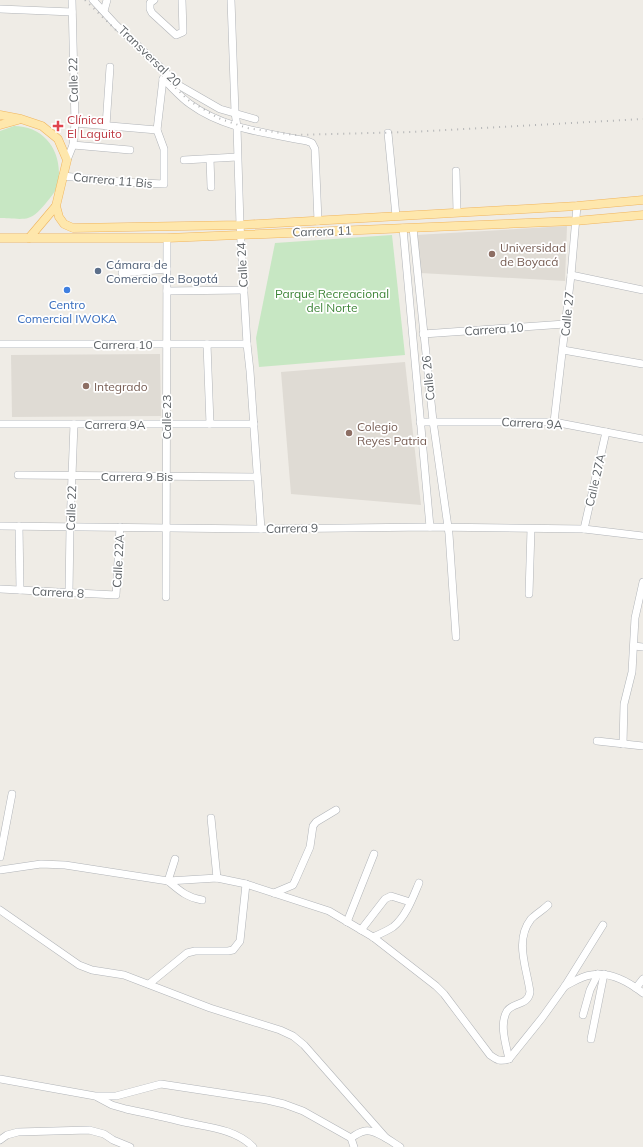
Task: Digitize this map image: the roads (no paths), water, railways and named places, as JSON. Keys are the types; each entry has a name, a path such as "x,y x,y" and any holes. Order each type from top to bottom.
{"main road":[{"path":"0,115 21,119 42,126 58,139 67,160"},
{"path":"0,125 21,119"},
{"name":"Calle 22","path":"56,206 67,160"},
{"name":"Carrera 11","path":"56,206 59,217 64,224 73,228 240,225 577,206 643,200"},
{"path":"29,238 56,206"},
{"name":"Carrera 11","path":"0,238 167,238 575,221 643,215"}],"street":[{"name":"Calle 22","path":"67,160 73,145 74,123 72,0"},
{"name":"Transversal 20","path":"93,0 180,86 220,109 235,112 254,120"},
{"path":"104,11 107,0"},
{"path":"154,0 150,3 152,13 176,35 183,32 182,0"},
{"name":"Calle 24","path":"231,0 240,234 261,529"},
{"path":"0,9 72,12"},
{"path":"106,126 110,67"},
{"name":"Transversal 20","path":"157,130 163,79 190,104 206,114 237,127 312,143 315,149 318,221"},
{"path":"74,123 157,130"},
{"name":"Carrera 11 Bis","path":"63,176 121,182 164,184 164,149 157,130"},
{"path":"388,133 396,216"},
{"path":"73,145 130,150"},
{"path":"184,160 237,157"},
{"path":"210,159 211,187"},
{"path":"456,171 457,212"},
{"name":"Calle 27","path":"554,422 571,275 577,206"},
{"name":"Calle 26","path":"403,228 430,527"},
{"name":"Calle 26","path":"413,228 433,421 448,528 456,637"},
{"name":"Calle 23","path":"166,597 167,238"},
{"path":"122,273 167,268"},
{"path":"571,275 643,290"},
{"path":"167,291 244,290"},
{"name":"Carrera 10","path":"423,334 565,324"},
{"name":"Carrera 10","path":"0,344 247,344"},
{"path":"207,344 210,424"},
{"path":"563,350 643,364"},
{"name":"Carrera 9A","path":"420,422 554,422 643,439"},
{"name":"Carrera 9A","path":"0,424 254,424"},
{"name":"Calle 22","path":"69,592 74,424"},
{"name":"Calle 27A","path":"584,529 606,432"},
{"name":"Carrera 9 Bis","path":"18,475 257,477"},
{"name":"Carrera 9","path":"0,526 261,529 430,527 584,529 643,536"},
{"path":"19,526 20,590"},
{"name":"Calle 22A","path":"116,595 120,527"},
{"path":"529,594 531,529"},
{"path":"623,744 624,704 632,672 635,618 643,582"},
{"name":"Carrera 8","path":"0,589 116,595"},
{"path":"634,646 643,647"},
{"path":"597,741 643,746"},
{"path":"0,857 12,794"},
{"path":"274,893 293,885 296,882 310,847 313,826 316,822 336,810"},
{"path":"211,818 218,878"},
{"path":"347,922 374,854"},
{"path":"168,881 175,859"},
{"path":"0,870 34,865 66,865 168,881 218,878 246,884 329,911 373,937 444,994 490,1055 498,1061 509,1059 542,1018 565,986 603,925"},
{"path":"168,881 191,898 202,900"},
{"path":"373,937 394,926 410,902 419,883"},
{"path":"149,984 187,953 195,951 233,950 240,941 246,884"},
{"path":"361,930 385,899 392,896 410,902"},
{"path":"509,1059 504,1030 506,1012 514,1006 527,1001 530,996 522,950 522,937 531,920 548,905"},
{"path":"0,910 79,965 92,970 124,975 210,1008 280,1030 293,1036 309,1051 386,1138"},
{"path":"565,986 584,976 601,974 621,979 643,993"},
{"path":"583,1015 590,990 601,974"},
{"path":"591,1038 601,974"},
{"path":"636,988 643,979"},
{"path":"0,1079 95,1096 116,1096 161,1084 267,1100 303,1110 351,1138 354,1147"},
{"path":"95,1096 112,1105 126,1109 234,1134 247,1141 253,1147"},
{"path":"0,1140 7,1135 18,1132 89,1130 104,1134 113,1140 130,1147"},
{"path":"351,1138 366,1131 370,1131 386,1138 400,1147"}],"railway":[{"path":"85,0 188,100 218,118 247,128 294,135 411,132 643,119"}],"place":[{"name":"Clínica El Laguito","path":"58,126"},
{"name":"Universidad de Boyacá","path":"492,254"},
{"name":"Cámara de Comercio de Bogotá","path":"98,271"},
{"name":"Centro Comercial IWOKA","path":"67,290"},
{"name":"Integrado","path":"86,386"},
{"name":"Colegio Reyes Patria","path":"349,433"}],"park label":[{"name":"Parque Recreacional del Norte","path":"332,300"}]}
